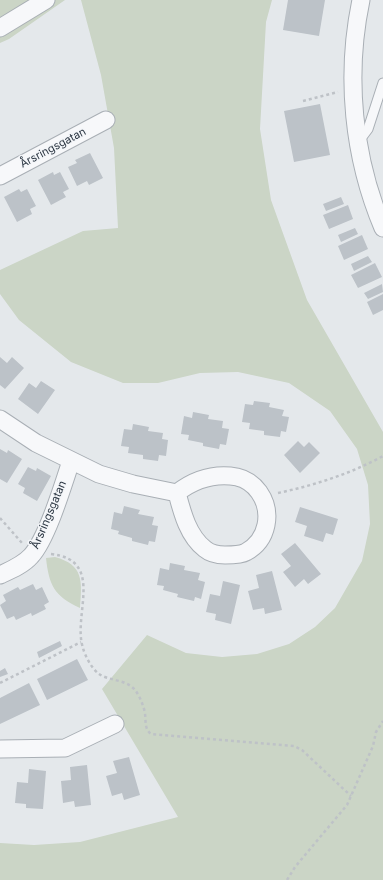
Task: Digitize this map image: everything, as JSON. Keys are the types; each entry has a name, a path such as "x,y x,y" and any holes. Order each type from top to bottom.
{"street":[{"path":"0,28 46,0"},
{"path":"361,0 357,23 352,88 358,142 373,204 383,228"},
{"name":"Årsringsgatan","path":"0,176 106,120"},
{"path":"0,419 36,443 71,461 99,474 133,484 177,493 192,482 227,476 242,478 255,487 262,497 268,514 265,532 255,545 245,553 214,555 204,549 192,534 177,493"},
{"name":"Årsringsgatan","path":"0,576 22,564 32,555 41,539 55,506 71,461"},
{"path":"0,749 65,748 115,724"}],"lane":[{"path":"358,142 368,129 383,83"}],"path":[{"path":"303,101 352,88"},
{"path":"262,497 312,486 366,465 383,456"},
{"path":"0,518 32,555 53,554 66,558 78,567 83,576 85,591 80,636 83,649 92,666 99,674 133,688 145,710 146,728 151,734 294,746 302,750 351,796"},
{"path":"0,684 82,642"},
{"path":"287,880 317,840 336,820 347,805 373,746 376,732 383,721"}],"green space":[{"path":"0,0 65,0 9,39 0,43"},
{"path":"81,0 272,0 266,22 260,129 271,200 307,300 383,432 383,880 0,880 0,843 34,845 80,842 178,817 102,689 147,635 186,653 222,657 257,654 289,644 315,627 335,608 362,561 370,524 368,485 357,449 330,411 289,383 238,372 200,373 158,383 123,383 71,362 19,320 0,294 0,270 83,231 118,228 114,148 101,75"},
{"path":"55,557 64,560 71,565 79,575 81,582 80,608 64,599 54,589 51,583 46,558"}],"building":[{"path":"288,0 325,0 319,36 283,30"},
{"path":"320,104 330,155 294,162 284,111"},
{"path":"90,153 103,178 89,185 87,181 77,186 68,167 77,163 75,160"},
{"path":"53,172 54,175 60,172 69,189 63,192 66,197 51,205 38,180"},
{"path":"19,189 21,192 27,189 36,206 30,209 32,214 17,222 4,197"},
{"path":"341,197 344,204 326,211 323,204"},
{"path":"348,205 353,219 329,229 323,215"},
{"path":"355,228 358,234 341,242 338,235"},
{"path":"362,235 368,249 344,260 338,246"},
{"path":"368,256 372,262 354,271 351,264"},
{"path":"375,263 382,277 358,288 351,275"},
{"path":"382,284 383,292 368,299 364,293"},
{"path":"383,294 383,310 373,315 367,302"},
{"path":"0,357 7,363 12,357 24,368 5,389 0,385"},
{"path":"41,381 55,390 38,414 18,399 29,383 36,388"},
{"path":"254,401 270,403 269,407 284,410 282,416 289,417 286,432 281,431 280,437 264,435 264,431 249,429 250,423 242,422 245,404 253,405"},
{"path":"193,412 209,415 208,419 223,421 222,428 229,429 226,445 220,444 219,449 203,446 203,443 188,440 189,435 181,434 184,416 192,418"},
{"path":"133,424 149,427 148,431 163,433 162,439 168,440 166,456 159,455 158,461 143,459 143,455 128,453 129,447 121,446 124,429 132,430"},
{"path":"298,441 304,447 309,442 320,453 300,473 284,455"},
{"path":"0,449 7,453 8,450 22,459 7,483 0,479"},
{"path":"28,467 36,471 37,468 51,476 37,501 23,493 25,488 18,484"},
{"path":"124,506 140,510 138,514 154,517 152,525 158,526 155,542 149,541 148,545 132,541 132,538 118,534 119,531 111,529 114,512 122,514"},
{"path":"300,507 338,519 333,535 326,533 323,542 304,536 307,526 295,522"},
{"path":"295,543 321,574 308,584 304,579 295,587 283,572 291,566 281,554"},
{"path":"170,563 185,566 184,570 200,573 198,580 205,582 201,599 195,597 194,601 177,597 178,594 163,590 164,586 157,585 160,568 169,570"},
{"path":"272,571 282,610 265,614 264,608 253,610 248,591 259,588 256,575"},
{"path":"223,581 240,585 231,624 215,620 216,614 206,612 210,594 220,596"},
{"path":"33,584 36,590 42,587 49,602 44,605 46,609 32,616 31,613 16,620 14,616 7,619 0,605 6,601 3,595 18,587 20,590"},
{"path":"60,641 62,646 39,658 37,652"},
{"path":"77,659 88,680 47,700 37,679"},
{"path":"5,668 8,674 0,677 0,671"},
{"path":"29,683 40,705 0,724 0,698"},
{"path":"129,757 140,795 124,800 122,793 112,796 106,776 117,773 113,761"},
{"path":"87,765 91,805 75,807 74,801 63,803 61,781 71,780 70,767"},
{"path":"29,769 46,771 43,809 26,808 26,804 15,803 17,782 28,783"}]}
